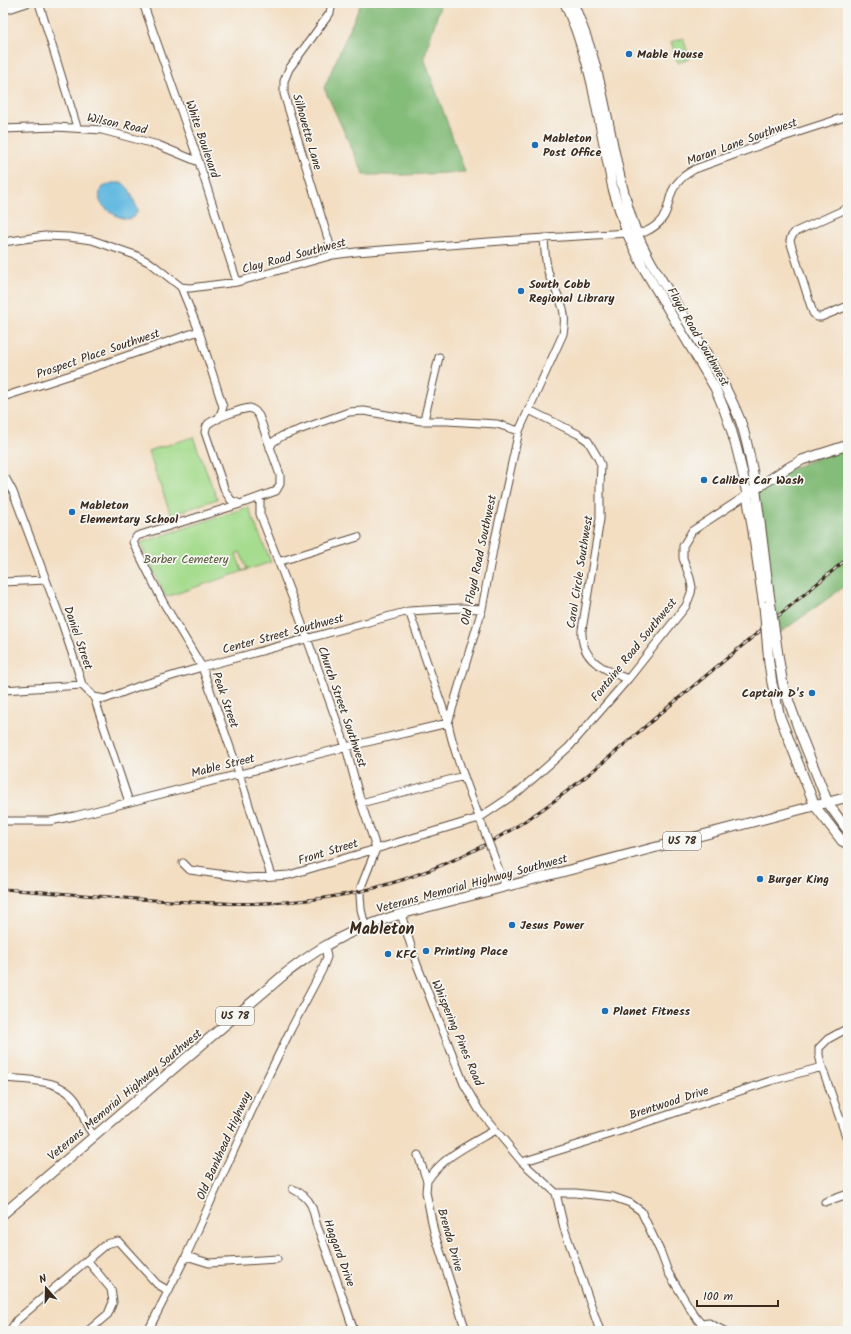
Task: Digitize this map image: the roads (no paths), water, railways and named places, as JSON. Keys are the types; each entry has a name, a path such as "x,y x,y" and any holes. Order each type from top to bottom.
{"main road":[{"name":"Floyd Road Southwest","path":"565,3 586,60 613,189 632,233 643,267 708,374 719,397 736,443 783,685 795,721 828,802 848,830"},
{"name":"Floyd Road Southwest","path":"573,3 588,40 596,69 632,233 714,368 732,401 743,428 749,452 755,489 767,603 769,663 780,717 815,806 842,841 848,844"},
{"name":"Fontaine Road Southwest","path":"747,495 784,470 802,460 848,445"},
{"name":"Veterans Memorial Highway Southwest","path":"3,1214 283,975 325,946 365,926 401,914 848,797"}],"street":[{"path":"3,11 27,3"},
{"path":"39,3 77,127"},
{"name":"White Boulevard","path":"143,3 199,162 237,282"},
{"name":"Silhouette Lane","path":"332,3 330,13 288,68 284,81 284,94 333,255"},
{"name":"Maran Lane Southwest","path":"632,233 645,232 663,219 668,210 674,188 679,180 695,170 777,139 848,116"},
{"name":"Wilson Road","path":"3,129 77,127 102,130 158,144 199,162"},
{"path":"848,208 795,232 790,241 813,313 817,317 821,318 848,306"},
{"name":"Clay Road Southwest","path":"181,287 190,288 237,282 333,255 418,246 457,245 632,233"},
{"path":"3,242 45,236 92,240 135,254 152,264 181,287 199,331 223,407 218,419"},
{"name":"Old Floyd Road Southwest","path":"506,887 464,776 450,736 448,723 482,609 494,544 519,431 563,334 565,323 564,308 547,269 544,238"},
{"name":"Prospect Place Southwest","path":"3,396 77,373 199,331"},
{"path":"424,420 439,357"},
{"path":"223,407 236,411"},
{"path":"250,408 255,411 265,433 280,475 280,484 276,491 216,512 226,499 225,491 205,432 207,425 236,411 250,408"},
{"name":"Carol Circle Southwest","path":"529,410 578,434 588,441 602,465 600,485 600,519 582,625 582,643 590,658 597,664 609,672 628,680"},
{"path":"270,448 272,442 282,436 349,412 364,411 424,420 497,424 519,431"},
{"path":"265,433 270,436 282,436"},
{"name":"Daniel Street","path":"5,478 13,492 60,617 82,685 94,697 129,802"},
{"path":"225,491 231,500 240,504"},
{"name":"Fontaine Road Southwest","path":"481,822 569,747 628,680 681,612 689,599 692,587 682,552 687,538 692,531 747,495"},
{"name":"Church Street Southwest","path":"260,497 260,514 289,588 346,747 361,803 376,850"},
{"path":"249,501 260,514"},
{"name":"Peak Street","path":"216,512 137,536 132,542 163,602 202,667 239,773 271,876"},
{"path":"278,562 358,537"},
{"path":"3,582 46,580"},
{"name":"Center Street Southwest","path":"94,697 105,699 142,685 202,667 410,611 461,608 482,609"},
{"path":"410,611 448,723"},
{"path":"3,690 82,685"},
{"name":"Mable Street","path":"3,820 50,821 239,773 448,723"},
{"path":"361,803 464,776"},
{"name":"Front Street","path":"183,862 190,870 222,875 247,878 289,875 481,822"},
{"path":"365,926 361,909 361,887 376,850"},
{"name":"Whispering Pines Road","path":"401,914 416,962 464,1084 479,1110 522,1162 556,1193"},
{"name":"Old Bankhead Highway","path":"148,1331 186,1256 258,1097 322,970 327,957 325,946"},
{"path":"848,1028 828,1039 819,1048 822,1068 848,1142"},
{"name":"Brentwood Drive","path":"522,1162 770,1081 822,1068"},
{"path":"3,1078 51,1083 62,1088 78,1104 86,1125 94,1136"},
{"path":"427,1181 432,1173 452,1155 495,1130"},
{"name":"Brenda Drive","path":"418,1155 427,1181 426,1192 434,1232 466,1331"},
{"name":"Haggard Drive","path":"293,1189 305,1196 310,1205 332,1263 354,1331"},
{"path":"600,1331 564,1228 556,1193 575,1193 613,1197 630,1203 641,1212 661,1253 668,1272 694,1315 707,1331"},
{"path":"825,1202 848,1194"},
{"path":"10,1331 17,1320 106,1244 118,1241 157,1284 169,1290"},
{"path":"186,1256 209,1263 277,1259"},
{"path":"87,1260 111,1289 113,1302 108,1314 88,1331"},
{"path":"701,1324 709,1323 724,1331"}],"water":[{"path":"112,183 123,183 129,189 138,210 135,216 124,219 109,211 102,204 100,201 101,188"}],"railway":[{"path":"3,889 184,902 277,903 324,898 351,893 378,887 430,870 481,847 528,819 564,794 848,558"}],"place":[{"name":"Mable House","path":"629,54"},
{"name":"Mableton Post Office","path":"535,145"},
{"name":"South Cobb Regional Library","path":"521,291"},
{"name":"Caliber Car Wash","path":"704,480"},
{"name":"Mableton Elementary School","path":"72,512"},
{"name":"Captain D's","path":"812,693"},
{"name":"Burger King","path":"760,879"},
{"name":"Jesus Power","path":"512,925"},
{"name":"Printing Place","path":"426,951"},
{"name":"KFC","path":"388,954"},
{"name":"Planet Fitness","path":"605,1011"}],"district":[{"name":"Mableton","path":"382,929"}],"park label":[{"name":"Barber Cemetery","path":"186,559"}]}
